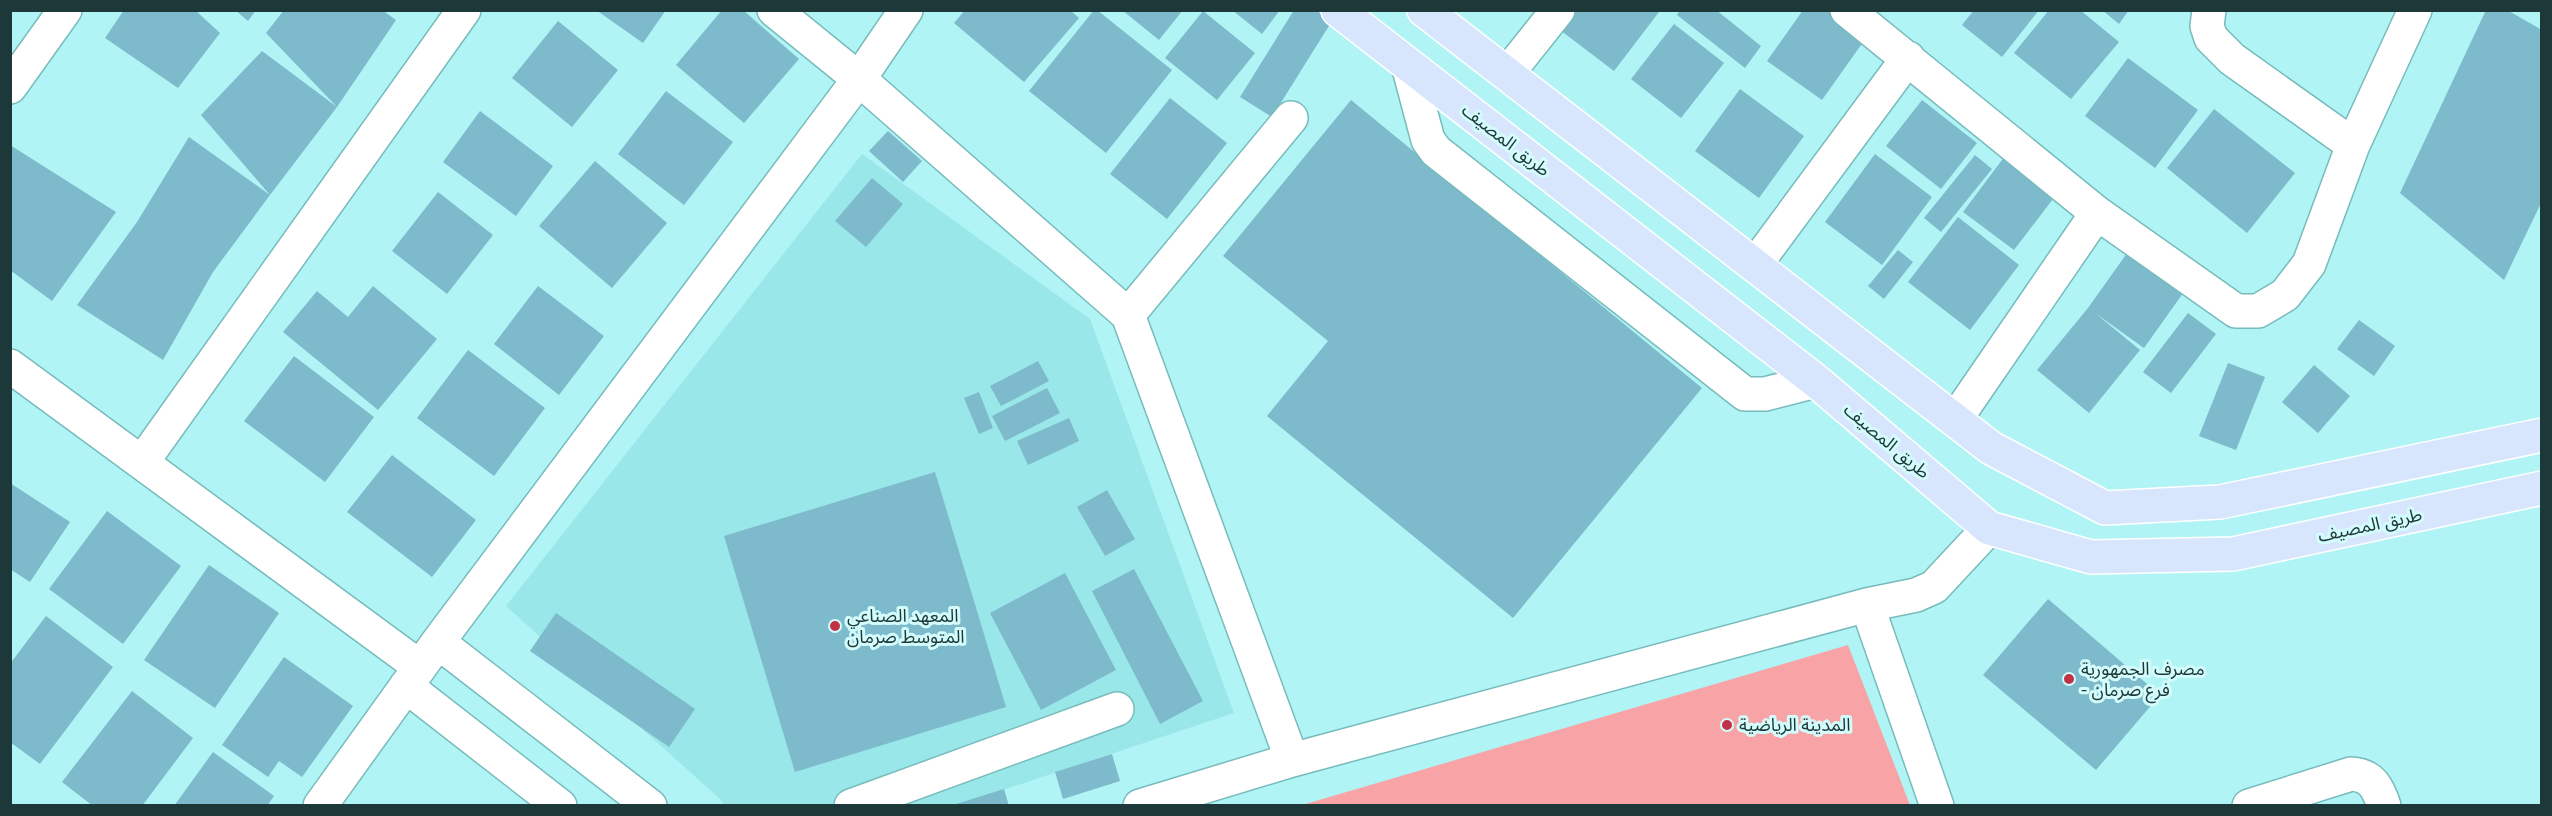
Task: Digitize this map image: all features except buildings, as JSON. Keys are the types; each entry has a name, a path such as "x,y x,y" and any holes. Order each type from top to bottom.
{"main road":[{"name":"طريق المصيف","path":"1338,10 1816,381 1989,528 2091,557 2233,554 2541,488"},
{"path":"1424,10 1991,448 2105,508 2220,502 2541,435"}],"street":[{"path":"10,87 65,10"},
{"path":"143,461 464,10"},
{"path":"774,10 859,79 1128,315 1292,760"},
{"path":"320,806 422,665 859,79 906,10"},
{"path":"1507,74 1558,10"},
{"path":"1847,10 2097,213 2236,311 2258,311 2285,294 2309,264 2353,145 2415,10"},
{"path":"2209,10 2207,26 2211,38 2232,59 2353,145"},
{"path":"1755,265 1908,58"},
{"path":"1408,65 1428,141 1437,151 1745,394 1765,394 1816,381"},
{"path":"1128,315 1291,118"},
{"path":"1955,420 2097,213"},
{"path":"10,366 422,665 650,806"},
{"path":"1140,806 1292,760 1867,605 1916,595 1934,587 1989,528"},
{"path":"1867,605 1937,806"},
{"path":"422,665 561,806"},
{"path":"851,806 1117,709"},
{"path":"2249,806 2351,774 2362,774 2371,780 2379,790 2384,806"}],"shaded area":[{"path":"862,154 1090,319 1234,713 958,805 724,805 506,606"},
{"name":"المدينة الرياضية","path":"1848,645 1910,805 1302,805"}],"place":[{"name":"المعهد الصناعي المتوسط صرمان","path":"835,626"},
{"name":"مصرف الجمهورية - فرع صرمان","path":"2069,679"},
{"name":"المدينة الرياضية","path":"1727,725"}]}
